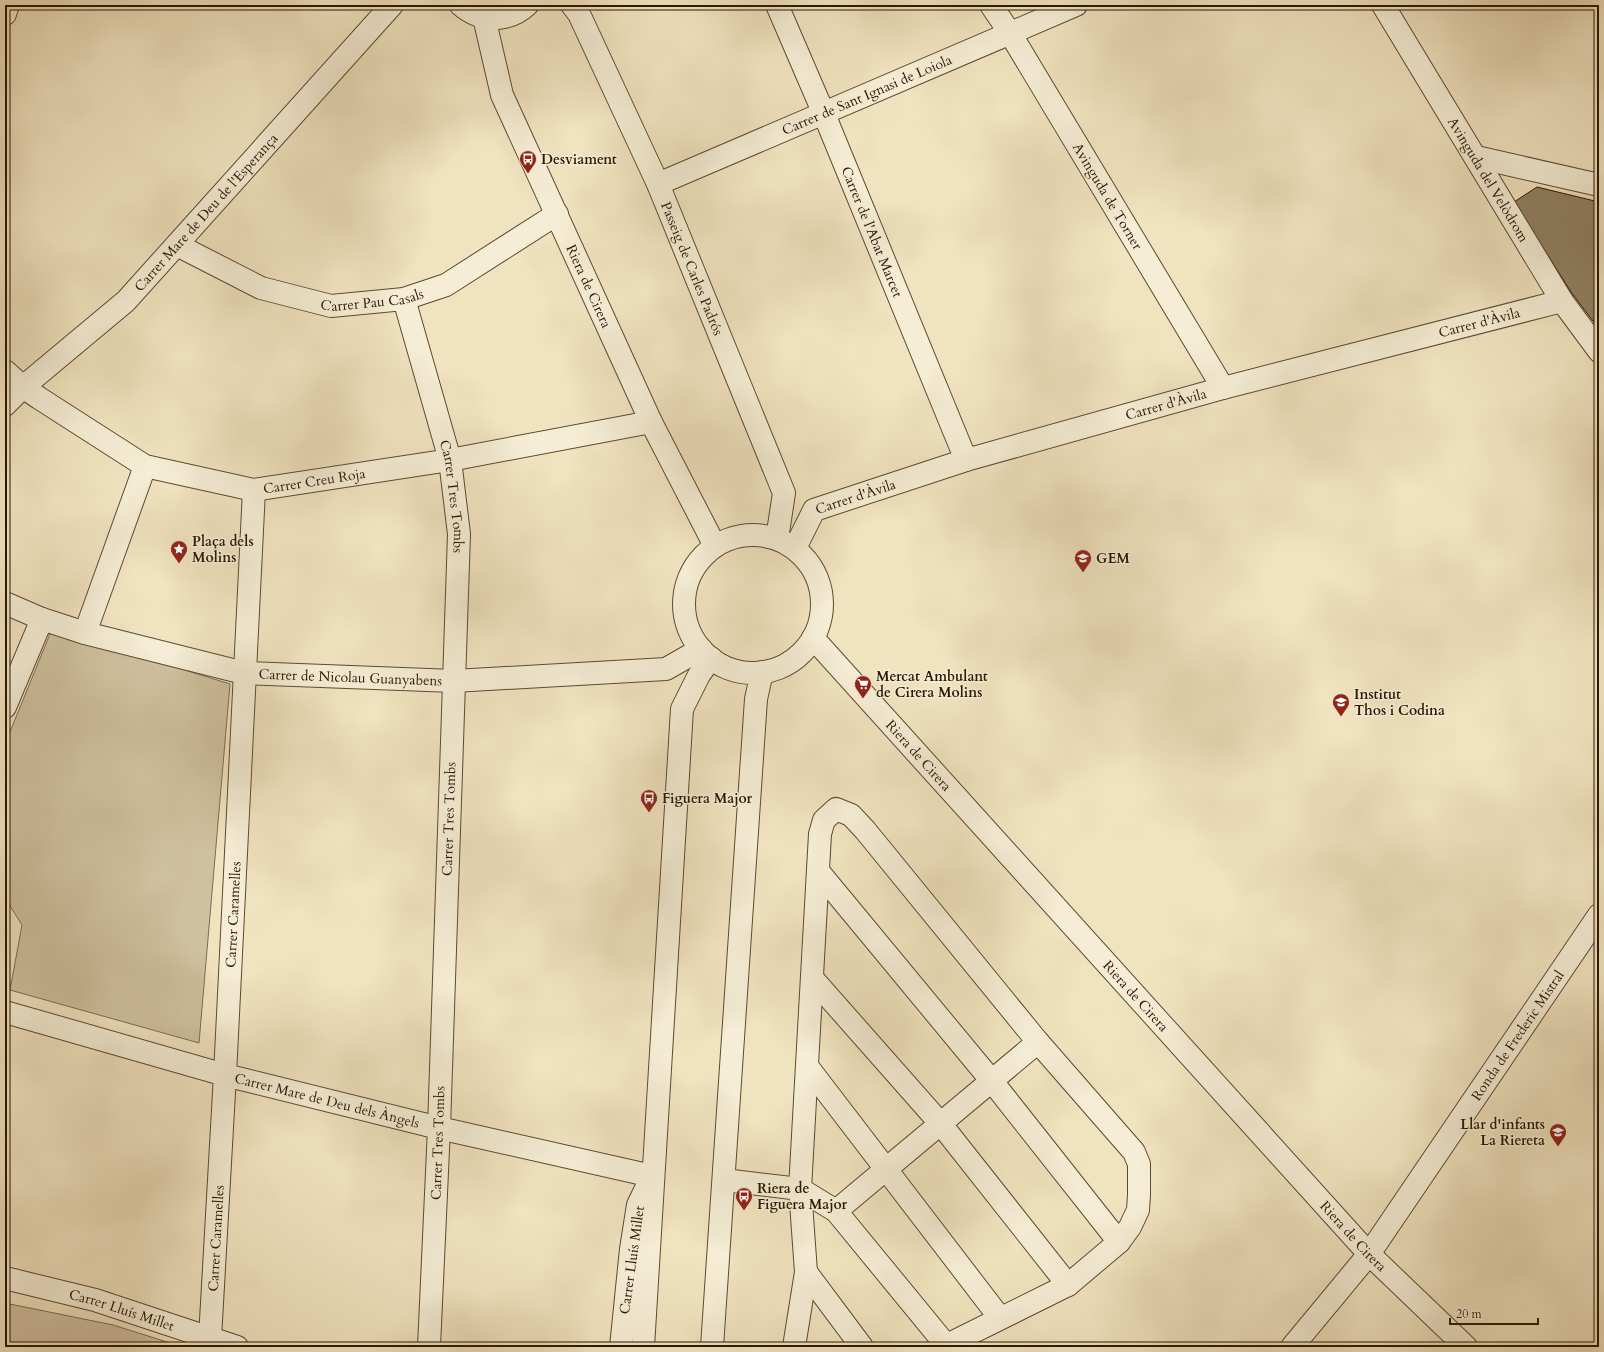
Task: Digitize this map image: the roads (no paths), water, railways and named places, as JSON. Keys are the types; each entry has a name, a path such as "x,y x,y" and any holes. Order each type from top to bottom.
{"street":[{"path":"5,14 8,5"},
{"name":"Carrer Mare de Deu de l'Esperança","path":"5,405 23,387 126,301 392,5"},
{"path":"461,5 469,12 484,17 502,18 518,13 527,5"},
{"name":"Passeig de Carles Padrós","path":"572,5 579,14 658,184 784,493 786,544"},
{"name":"Carrer de l'Abat Marcet","path":"776,5 824,114 966,460"},
{"name":"Avinguda de Torner","path":"991,5 1010,33 1223,388"},
{"name":"Carrer de Sant Ignasi de Loiola","path":"658,184 1076,5"},
{"name":"Avinguda del Velòdrom","path":"1383,5 1562,301 1599,351"},
{"name":"Riera de Cirera","path":"484,17 502,95 651,422 715,546"},
{"path":"1476,157 1599,185"},
{"name":"Carrer Pau Casals","path":"176,245 261,288 331,306 404,299 446,285 557,214"},
{"name":"Carrer Tres Tombs","path":"404,299 450,460 459,534 439,1128 429,1347"},
{"name":"Carrer d'Àvila","path":"786,544 814,510 966,460 1223,388 1562,301"},
{"name":"Carrer Creu Roja","path":"5,370 23,387 145,466 254,490 450,460 651,422"},
{"path":"85,633 145,466"},
{"name":"Carrer Caramelles","path":"210,1338 225,1075 254,490"},
{"path":"745,535 761,535 786,544 809,563 818,580 822,600 820,620 813,638 804,651 792,661 778,668 762,672 739,671 718,663 706,653 689,629 684,606 687,583 698,562 715,546 729,539 745,535"},
{"name":"Carrer de Nicolau Guanyabens","path":"5,603 42,619 85,633 244,673 454,681 666,668 706,653"},
{"path":"5,707 42,619"},
{"name":"Riera de Cirera","path":"813,638 1369,1254 1466,1347"},
{"path":"643,1347 652,1176 682,709 699,675 706,653"},
{"path":"712,1347 756,699 762,672"},
{"path":"724,1180 800,1189 836,1211 945,1346 1068,1285 1119,1242 1130,1227 1138,1210 1139,1164 1134,1152 1038,1042 851,815 836,810 824,820 820,834 800,1189 806,1272 794,1347"},
{"path":"818,871 991,1080 1119,1242"},
{"name":"Ronda de Frederic Mistral","path":"1369,1254 1599,916"},
{"path":"812,978 940,1123 1068,1285"},
{"name":"Carrer Mare de Deu dels Àngels","path":"5,1012 225,1075 439,1128 652,1176"},
{"path":"836,1211 1038,1042"},
{"path":"807,1066 1000,1318"},
{"name":"Carrer Lluís Millet","path":"621,1347 631,1250 638,1205 652,1176"},
{"path":"1292,1347 1369,1254"},
{"path":"806,1272 862,1347"},
{"name":"Carrer Lluís Millet","path":"5,1278 95,1300 237,1347"}],"place":[{"name":"Desviament","path":"528,174"},
{"name":"Plaça dels Molins","path":"179,564"},
{"name":"GEM","path":"1083,573"},
{"name":"Mercat Ambulant de Cirera Molins","path":"863,699"},
{"name":"Institut Thos i Codina","path":"1341,717"},
{"name":"Figuera Major","path":"649,813"},
{"name":"Llar d'infants La Riereta","path":"1558,1147"},
{"name":"Riera de Figuera Major","path":"744,1211"}]}
